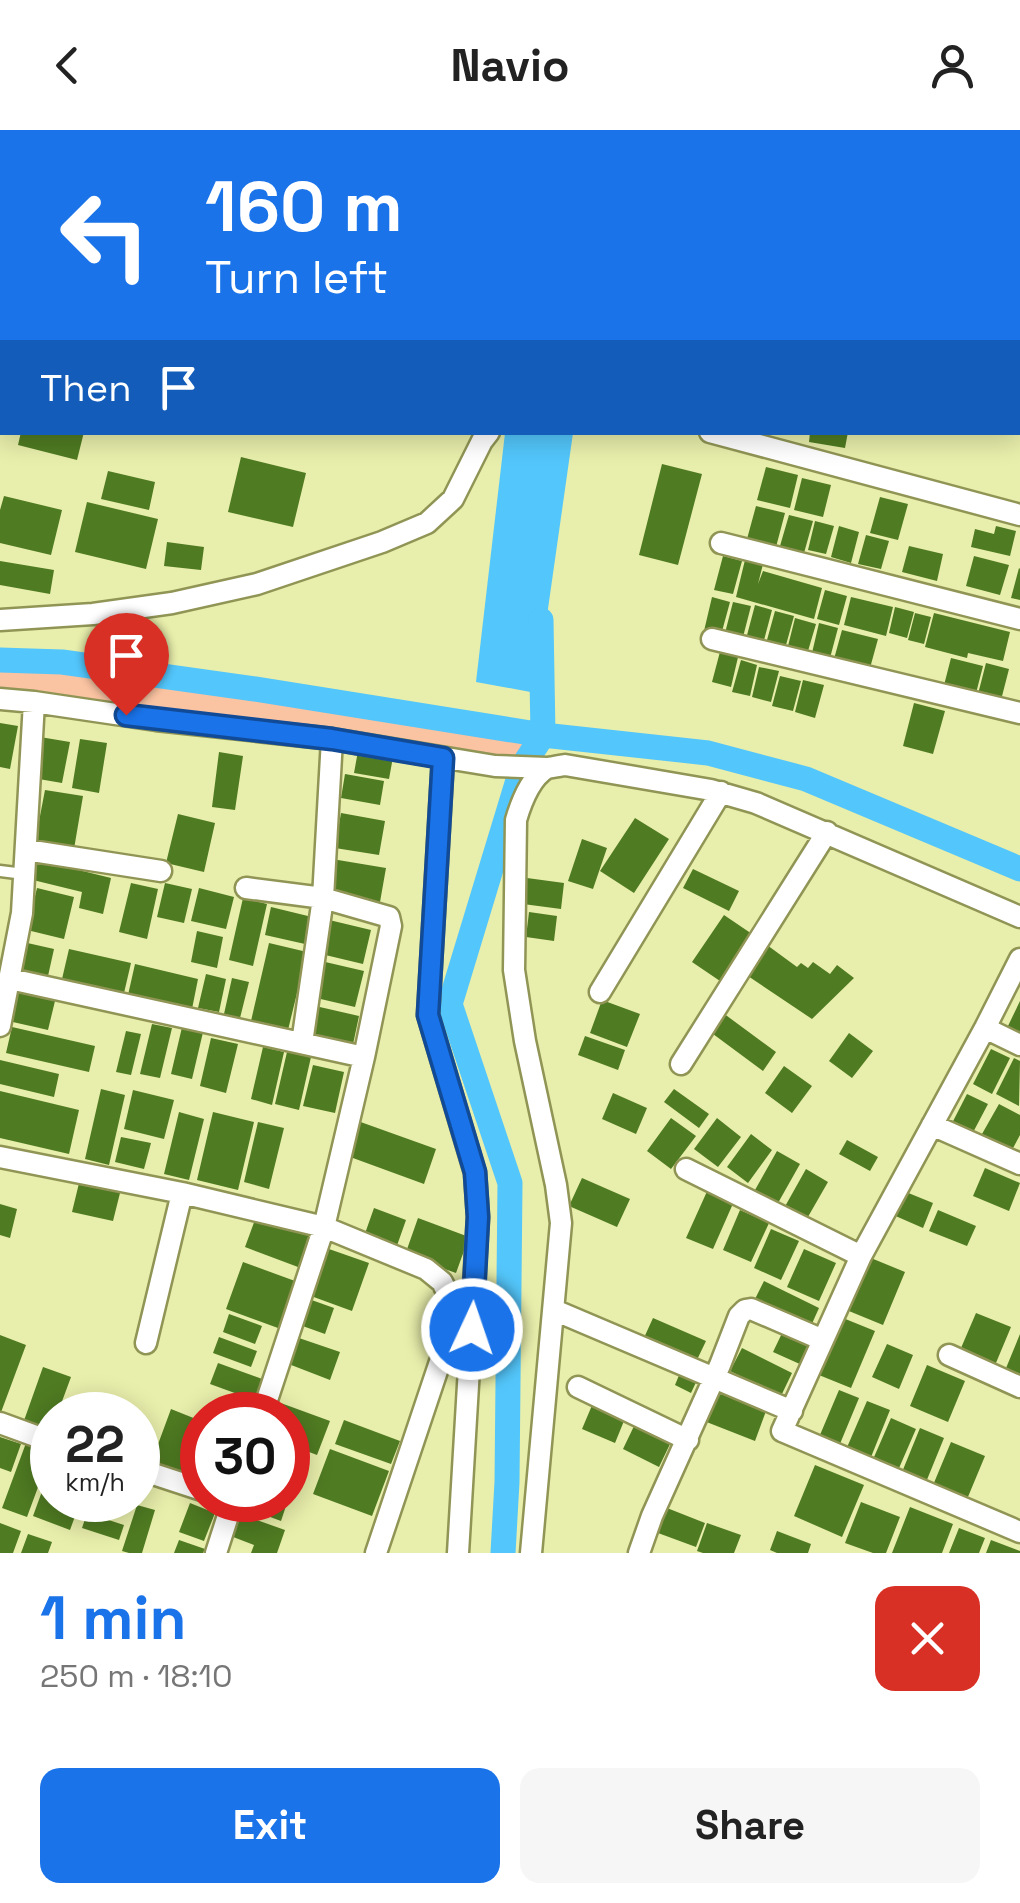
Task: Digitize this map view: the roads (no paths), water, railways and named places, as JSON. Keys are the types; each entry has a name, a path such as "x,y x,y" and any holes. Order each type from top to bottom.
{"street":[{"path":"0,620 93,614 172,603 258,584 382,542 427,523 453,499 487,435"},
{"path":"721,435 1020,515"},
{"path":"721,542 1020,619"},
{"path":"712,639 1020,713"},
{"path":"0,699 332,739 496,766 564,765 721,792 828,832 1020,917"},
{"path":"0,1026 22,913 34,702"},
{"path":"302,1043 324,898 332,739"},
{"path":"443,758 428,1015 475,1172 478,1217 458,1553"},
{"path":"531,1553 561,1223 514,970 516,820 539,768"},
{"path":"600,992 721,792"},
{"path":"681,1064 828,832"},
{"path":"26,850 161,871"},
{"path":"246,888 324,898 390,916 391,926 324,1228 270,1392"},
{"path":"1020,959 861,1256 782,1431 1020,1532"},
{"path":"10,979 364,1057"},
{"path":"986,1028 1020,1045"},
{"path":"932,1124 1020,1164"},
{"path":"0,1157 182,1193 324,1228 426,1269 442,1282 451,1300 454,1323 376,1553"},
{"path":"686,1168 861,1256"},
{"path":"146,1342 182,1193"},
{"path":"554,1310 792,1410"},
{"path":"639,1553 744,1310 757,1311 823,1340"},
{"path":"949,1355 1020,1387"},
{"path":"578,1387 688,1440"},
{"path":"0,1423 30,1434"},
{"path":"216,1553 226,1522"}],"lane":[{"path":"0,871 25,874"}],"water":[{"path":"505,435 573,435 536,693 476,682"}],"waterway":[{"path":"503,1553 510,1183 450,1004 522,767 543,735 541,620"},
{"path":"0,660 62,662 543,735 708,753 806,779 1020,869"}]}
